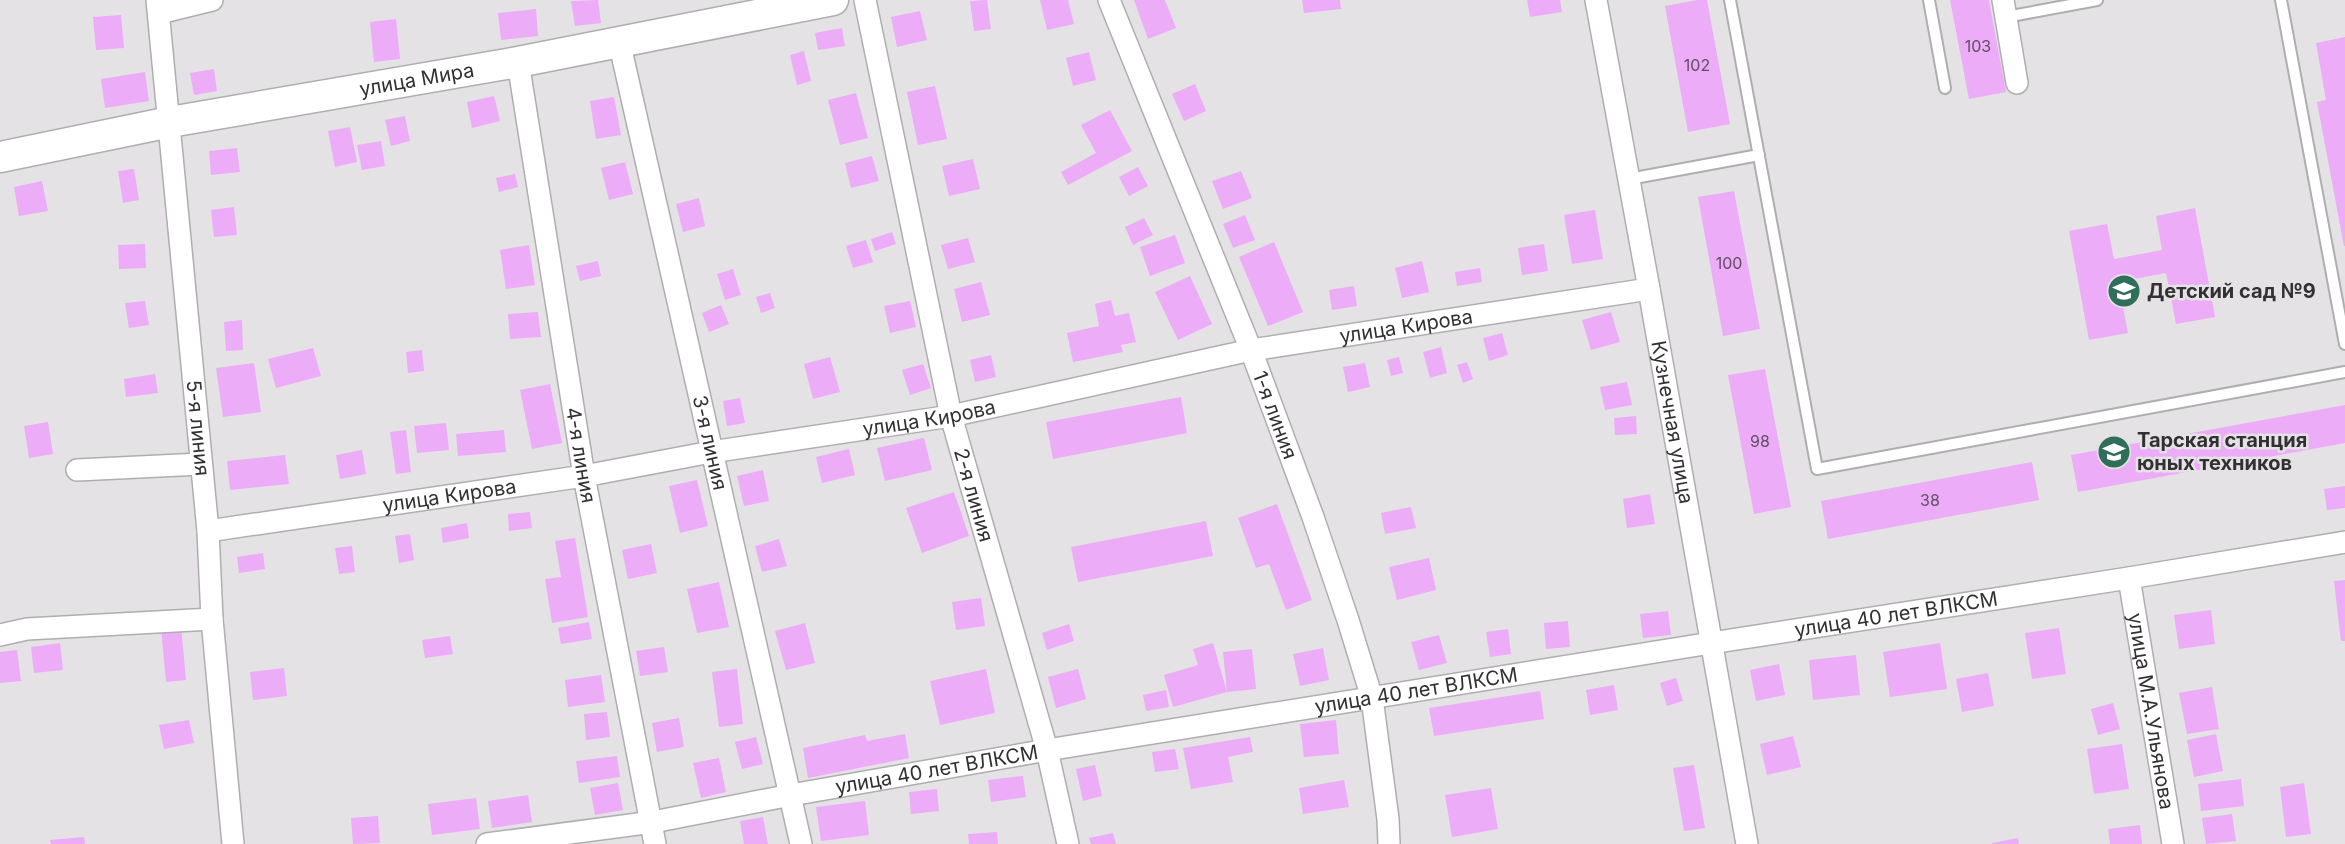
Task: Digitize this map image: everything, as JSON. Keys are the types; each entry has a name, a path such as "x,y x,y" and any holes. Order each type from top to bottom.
{"main road":[{"name":"улица Мира","path":"0,157 170,122 518,62 833,0"}],"street":[{"name":"5-я линия","path":"212,0 158,7 208,531 212,619 233,844"},
{"name":"2-я линия","path":"865,0 951,417 1047,750 1068,844"},
{"name":"1-я линия","path":"1109,0 1251,350 1313,517 1372,698 1388,819 1389,844"},
{"name":"Кузнечная улица","path":"1596,0 1747,844"},
{"path":"2005,8 2017,83"},
{"name":"3-я линия","path":"619,41 801,844"},
{"name":"4-я линия","path":"518,62 584,477 656,844"},
{"name":"улица Кирова","path":"208,531 584,477 711,452 951,417 1251,350 1649,289"},
{"path":"77,470 201,464"},
{"name":"улица 40 лет ВЛКСМ","path":"487,844 653,822 790,795 1047,750 1711,643 2129,579 2345,542"},
{"name":"улица М.А.Ульянова","path":"2129,579 2173,844"},
{"path":"0,636 27,629 212,619"}],"lane":[{"path":"1730,0 1817,469 2345,372"},
{"path":"1929,0 1945,88"},
{"path":"2005,8 2097,0"},
{"path":"2281,0 2345,344"},
{"path":"1629,179 1758,155"}],"building":[{"path":"598,0 601,23 575,26 571,1"},
{"path":"987,0 991,29 974,31 970,1"},
{"path":"1040,0 1068,0 1074,24 1047,30"},
{"path":"1134,0 1165,0 1176,28 1148,39"},
{"path":"1302,0 1340,0 1341,9 1304,13"},
{"path":"1527,0 1560,0 1562,12 1530,17"},
{"path":"1707,0 1730,124 1688,132 1665,6"},
{"path":"1950,0 1989,0 2006,92 1969,99"},
{"path":"536,9 538,36 501,40 498,13"},
{"path":"920,11 927,40 897,47 891,17"},
{"path":"121,15 124,48 96,50 93,17"},
{"path":"396,19 400,59 374,62 370,22"},
{"path":"842,28 845,46 818,50 815,33"},
{"path":"2345,37 2344,246 2317,102 2326,100 2316,43"},
{"path":"804,51 811,81 797,85 790,55"},
{"path":"1089,52 1096,80 1073,86 1066,58"},
{"path":"214,69 217,91 194,95 190,73"},
{"path":"145,72 149,101 105,108 101,79"},
{"path":"1195,84 1206,111 1184,121 1172,94"},
{"path":"935,86 947,139 918,145 907,92"},
{"path":"856,93 868,138 840,145 828,100"},
{"path":"494,96 500,121 472,128 467,102"},
{"path":"614,97 621,135 596,139 590,101"},
{"path":"1110,110 1132,151 1068,185 1061,172 1096,153 1081,125"},
{"path":"405,116 410,141 391,146 385,120"},
{"path":"350,127 357,162 335,167 328,131"},
{"path":"381,141 385,166 362,170 357,145"},
{"path":"237,148 240,172 211,175 209,151"},
{"path":"872,156 879,181 851,188 845,163"},
{"path":"973,159 980,189 949,196 942,166"},
{"path":"625,162 633,194 609,200 601,168"},
{"path":"1138,167 1148,186 1129,196 1119,177"},
{"path":"134,169 139,200 123,203 118,171"},
{"path":"1241,171 1252,198 1223,209 1212,181"},
{"path":"515,174 518,187 499,192 496,178"},
{"path":"42,181 48,211 19,216 14,187"},
{"path":"1734,191 1760,329 1723,336 1698,197"},
{"path":"699,198 705,226 683,232 676,204"},
{"path":"234,207 237,235 214,237 211,210"},
{"path":"2195,208 2215,317 2176,324 2166,273 2118,282 2128,333 2089,340 2069,231 2107,224 2114,259 2162,250 2156,216"},
{"path":"1595,210 1603,259 1572,264 1564,215"},
{"path":"1245,215 1255,240 1233,248 1223,224"},
{"path":"1144,218 1153,235 1133,245 1125,227"},
{"path":"892,232 896,244 875,251 871,239"},
{"path":"1175,235 1185,263 1150,276 1140,247"},
{"path":"968,238 975,262 948,269 941,245"},
{"path":"866,240 873,262 853,268 846,246"},
{"path":"1274,242 1303,312 1268,326 1239,257"},
{"path":"145,244 146,268 119,269 118,245"},
{"path":"1544,244 1548,271 1522,275 1518,248"},
{"path":"529,245 535,285 506,289 500,250"},
{"path":"598,261 601,276 580,281 576,266"},
{"path":"1422,261 1429,292 1402,298 1395,268"},
{"path":"1480,268 1482,282 1457,286 1455,272"},
{"path":"733,269 741,295 725,300 717,274"},
{"path":"1190,276 1212,324 1178,340 1155,292"},
{"path":"981,282 990,315 962,322 954,289"},
{"path":"1354,286 1357,306 1332,310 1329,290"},
{"path":"770,293 775,308 761,313 756,297"},
{"path":"1111,300 1115,316 1129,313 1136,342 1121,345 1123,352 1073,362 1067,333 1099,326 1095,304"},
{"path":"145,301 149,325 129,328 125,303"},
{"path":"910,301 916,327 890,333 884,306"},
{"path":"721,305 729,324 709,332 702,313"},
{"path":"538,312 541,337 510,339 508,314"},
{"path":"1611,312 1620,342 1591,350 1582,320"},
{"path":"242,320 243,350 226,351 224,322"},
{"path":"1502,333 1508,355 1489,361 1483,338"},
{"path":"1441,347 1447,373 1430,378 1423,352"},
{"path":"313,348 321,376 276,388 268,359"},
{"path":"422,350 424,371 408,373 406,352"},
{"path":"991,355 996,377 975,382 970,360"},
{"path":"830,357 840,392 813,399 804,364"},
{"path":"1399,357 1403,373 1391,376 1387,360"},
{"path":"1467,362 1473,379 1463,383 1457,365"},
{"path":"254,363 261,412 223,417 216,368"},
{"path":"1365,363 1370,387 1348,392 1343,367"},
{"path":"923,364 931,388 910,395 902,370"},
{"path":"1765,369 1791,507 1754,514 1728,375"},
{"path":"155,374 158,393 126,397 124,379"},
{"path":"1627,382 1632,405 1605,410 1600,387"},
{"path":"550,384 562,443 532,449 520,390"},
{"path":"1181,397 1187,433 1053,459 1046,422"},
{"path":"740,398 745,423 727,426 723,401"},
{"path":"2345,405 2345,443 2078,492 2071,455"},
{"path":"1636,416 1637,434 1615,435 1614,418"},
{"path":"48,422 53,454 29,458 24,426"},
{"path":"446,423 449,450 417,453 414,426"},
{"path":"406,430 411,472 396,474 390,432"},
{"path":"504,430 506,452 458,456 456,434"},
{"path":"924,438 932,470 885,481 877,448"},
{"path":"849,449 855,475 822,483 816,457"},
{"path":"362,450 366,474 340,479 336,455"},
{"path":"285,455 289,484 230,490 227,461"},
{"path":"2032,462 2039,500 1828,539 1821,501"},
{"path":"763,470 769,501 744,506 737,476"},
{"path":"697,480 708,526 680,533 669,486"},
{"path":"2345,486 2345,508 2327,510 2324,489"},
{"path":"954,492 969,536 922,553 906,508"},
{"path":"1650,494 1655,524 1627,528 1623,499"},
{"path":"1277,504 1312,600 1286,610 1269,564 1256,568 1238,518"},
{"path":"1411,507 1416,528 1385,534 1381,513"},
{"path":"530,512 532,528 509,531 508,514"},
{"path":"1206,521 1213,556 1078,582 1071,547"},
{"path":"467,523 469,538 443,543 441,528"},
{"path":"410,534 414,560 399,563 395,536"},
{"path":"575,538 588,617 552,623 545,579 561,577 555,541"},
{"path":"779,539 787,566 762,572 755,546"},
{"path":"651,544 657,573 628,579 622,550"},
{"path":"352,546 355,572 339,574 335,548"},
{"path":"263,553 265,569 239,573 237,557"},
{"path":"1429,558 1436,590 1397,600 1389,567"},
{"path":"2345,580 2345,641 2341,641 2334,581"},
{"path":"719,582 729,627 697,633 687,589"},
{"path":"981,598 985,626 956,630 952,602"},
{"path":"2211,610 2215,644 2179,649 2174,615"},
{"path":"1668,611 1671,635 1643,638 1640,614"},
{"path":"1568,621 1570,647 1546,649 1544,623"},
{"path":"589,622 592,639 561,644 558,628"},
{"path":"805,623 815,663 786,670 775,631"},
{"path":"1069,624 1074,641 1047,650 1042,633"},
{"path":"181,626 186,680 166,682 161,628"},
{"path":"2059,628 2066,674 2032,679 2025,633"},
{"path":"1508,629 1511,654 1490,657 1486,632"},
{"path":"1439,635 1447,663 1419,670 1411,642"},
{"path":"450,636 453,654 425,658 422,640"},
{"path":"60,643 63,670 34,673 31,647"},
{"path":"1213,643 1227,692 1173,707 1164,675 1198,665 1193,649"},
{"path":"1940,643 1947,689 1890,697 1883,652"},
{"path":"664,647 668,672 640,676 636,651"},
{"path":"1323,648 1329,680 1300,686 1293,654"},
{"path":"1252,649 1256,689 1227,692 1223,652"},
{"path":"17,650 21,681 0,683 0,652"},
{"path":"1856,655 1860,695 1813,700 1809,660"},
{"path":"1779,664 1785,695 1756,701 1750,670"},
{"path":"284,668 287,696 253,700 250,672"},
{"path":"737,669 743,724 719,727 712,672"},
{"path":"986,669 995,713 940,725 930,681"},
{"path":"1078,669 1086,699 1056,708 1048,677"},
{"path":"1988,673 1994,706 1962,712 1956,679"},
{"path":"601,675 605,702 568,707 565,680"},
{"path":"1676,678 1683,701 1667,706 1660,683"},
{"path":"1614,685 1618,710 1590,715 1586,690"},
{"path":"2212,687 2219,729 2187,734 2179,693"},
{"path":"1166,690 1169,707 1146,711 1143,695"},
{"path":"1540,691 1544,719 1434,736 1429,708"},
{"path":"2113,703 2120,729 2098,735 2091,709"},
{"path":"607,712 610,737 586,740 584,714"},
{"path":"679,718 684,747 657,752 652,723"},
{"path":"189,720 194,743 164,749 159,725"},
{"path":"1336,720 1339,754 1304,757 1300,724"},
{"path":"905,734 909,758 808,778 803,748 865,735 867,741"},
{"path":"2216,734 2223,771 2194,777 2187,740"},
{"path":"1793,736 1801,767 1767,775 1760,744"},
{"path":"756,737 763,764 742,769 735,742"},
{"path":"1250,737 1253,752 1228,757 1233,782 1191,789 1183,748"},
{"path":"2122,744 2129,789 2094,794 2087,749"},
{"path":"1175,749 1179,769 1155,772 1152,752"},
{"path":"617,756 620,777 579,783 576,761"},
{"path":"719,758 726,792 701,798 693,763"},
{"path":"1095,765 1102,796 1083,801 1076,769"},
{"path":"1694,765 1705,828 1684,831 1673,768"},
{"path":"1023,776 1026,797 991,802 988,780"},
{"path":"2241,779 2244,806 2201,811 2198,784"},
{"path":"1344,780 1349,807 1303,814 1299,788"},
{"path":"618,783 623,810 595,815 590,788"},
{"path":"2304,783 2311,834 2286,837 2280,787"},
{"path":"1491,788 1498,829 1452,837 1445,795"},
{"path":"937,789 939,811 911,814 909,792"},
{"path":"528,795 532,822 492,828 488,801"},
{"path":"476,798 480,829 432,835 428,804"},
{"path":"865,801 869,835 821,841 816,807"},
{"path":"2232,814 2236,841 2206,844 2202,818"},
{"path":"378,816 380,843 353,844 351,818"},
{"path":"763,817 768,844 744,844 740,821"},
{"path":"2140,825 2142,844 2110,844 2108,829"},
{"path":"997,832 998,844 969,844 968,834"},
{"path":"1113,833 1116,844 1091,844 1089,838"},
{"path":"84,837 85,844 51,844 50,840"},
{"path":"2018,838 2019,844 1992,844 1992,843"}],"place":[{"name":"Детский сад №9","path":"2124,291"},
{"name":"Тарская станция юных техников","path":"2114,452"}]}
